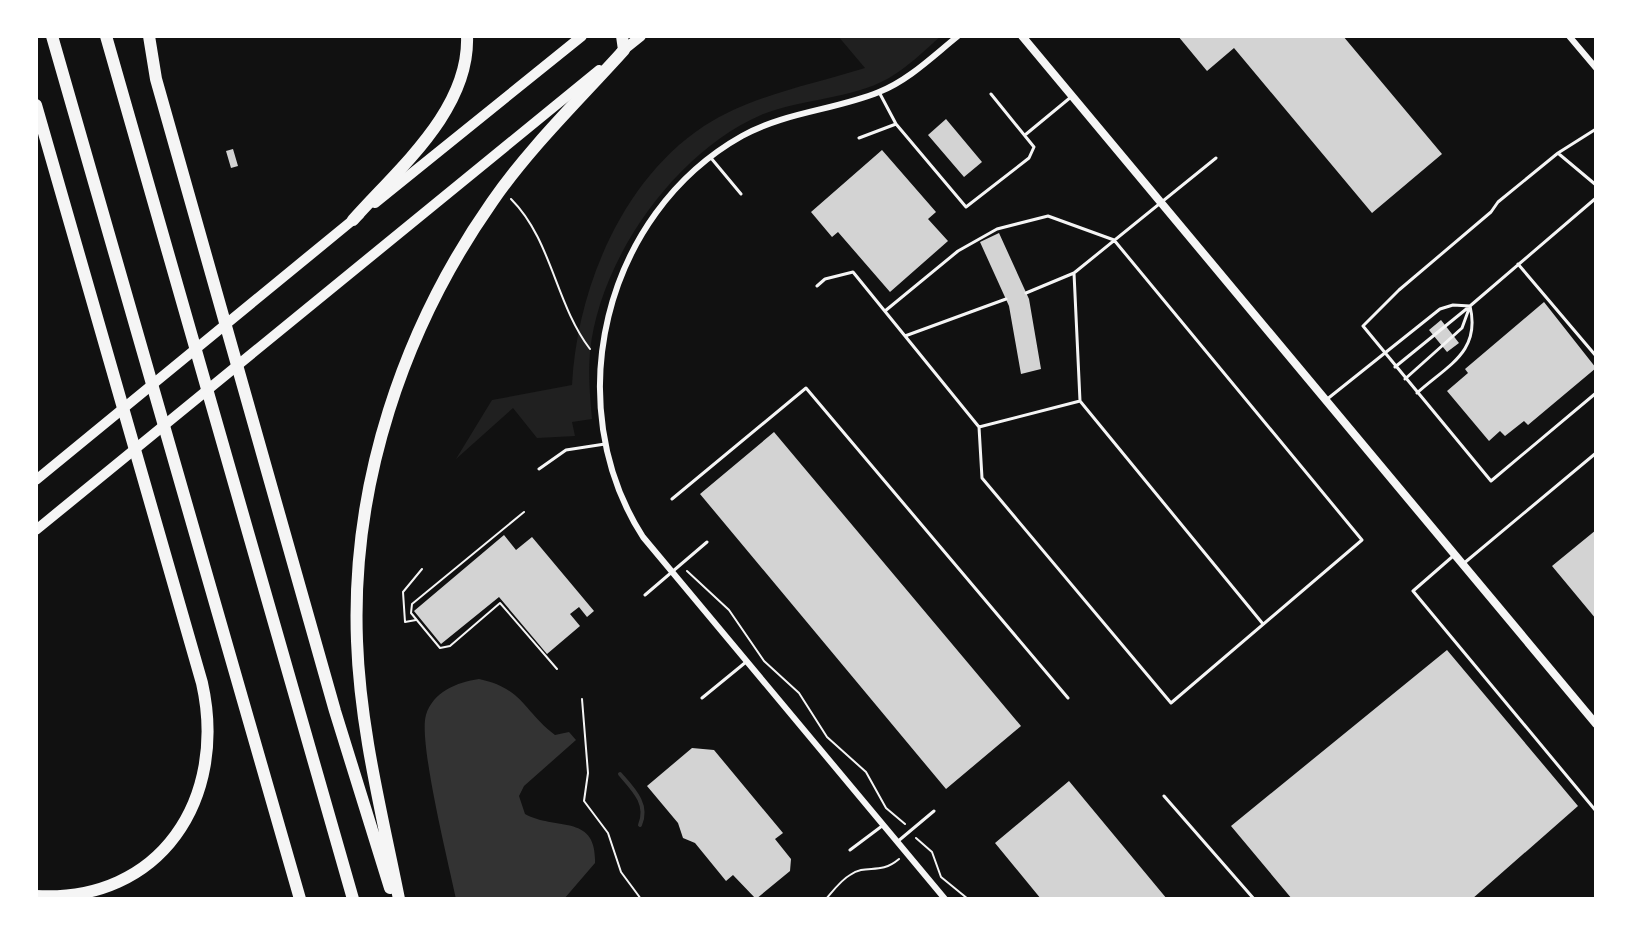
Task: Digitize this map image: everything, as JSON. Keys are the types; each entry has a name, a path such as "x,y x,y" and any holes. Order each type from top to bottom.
{"highway":[{"path":"52,36 300,899"},
{"path":"106,36 353,899"},
{"path":"149,36 156,79 326,681 396,899"},
{"path":"353,220 447,109 465,61 467,36"},
{"path":"396,899 370,754 357,642 362,540 380,441 432,301 468,238 515,172 624,50 622,36"},
{"path":"36,105 202,683 210,725 207,769 199,796 187,820 169,843 146,864 104,887 64,896 36,896"}],"main road":[{"path":"36,480 582,36"},
{"path":"36,530 641,36"}],"street":[{"path":"945,899 671,573 631,518 605,444 599,396 601,350 621,276 663,205 711,158 739,138 779,120 879,92 898,83 958,36"},
{"path":"1022,36 1596,724"},
{"path":"1569,36 1596,68"}],"lane":[{"path":"879,92 896,124 966,207 1029,158 1034,147 991,94"},
{"path":"1025,135 1072,96"},
{"path":"859,138 896,124"},
{"path":"1596,129 1558,153 1399,290 1363,326 1491,481 1596,393"},
{"path":"1558,153 1596,185"},
{"path":"711,158 741,194"},
{"path":"1026,293 1074,273 1216,158"},
{"path":"1395,367 1596,198"},
{"path":"817,286 825,279 853,272 979,427 982,478 1171,703 1362,540 1114,240 1048,216 997,229 958,251 885,311"},
{"path":"1518,264 1596,356"},
{"path":"1074,273 1080,401 1263,624"},
{"path":"905,336 1006,299"},
{"path":"1326,400 1440,309 1453,305 1470,306"},
{"path":"1405,379 1462,328 1470,306"},
{"path":"1417,393 1471,343 1474,325 1470,306"},
{"path":"672,499 806,388 1068,698"},
{"path":"979,427 1080,401"},
{"path":"539,469 566,450 605,444"},
{"path":"1463,564 1596,453"},
{"path":"645,595 707,542"},
{"path":"1455,555 1413,591 1596,811"},
{"path":"702,698 746,662"},
{"path":"1164,796 1254,899"},
{"path":"897,842 934,811"},
{"path":"850,850 883,825"}],"path":[{"path":"511,198 530,218 569,312 590,349"},
{"path":"524,512 412,604 411,613 440,648 450,646 500,603 557,669"},
{"path":"682,563 729,610 764,661 799,693 827,737 866,772 886,808 932,852 941,877 968,899"},
{"path":"417,620 405,622 403,592 422,569"},
{"path":"582,699 588,773 584,801 608,833 621,872 641,899"},
{"path":"826,899 850,874 866,869 883,870 907,854"}],"shaded area":[{"path":"838,36 941,36 889,78 858,91 761,115 729,132 699,155 671,182 647,213 625,246 608,281 596,317 590,352 592,419 572,422 575,436 537,438 513,408 456,459 492,400 572,385 583,312 594,276 627,207 649,176 675,149 722,115 782,92 865,68"},
{"path":"479,679 505,688 555,735 569,732 576,740 524,786 519,796 525,814 582,830 594,847 595,863 564,899 456,899 430,776 426,715 440,694"}],"building":[{"path":"1178,36 1343,36 1442,154 1372,213 1234,48 1207,71"},
{"path":"946,119 982,162 964,177 928,135"},
{"path":"233,149 238,166 231,168 226,151"},
{"path":"882,150 936,212 928,219 948,241 890,292 838,232 832,237 811,212"},
{"path":"999,233 1029,299 1041,369 1021,374 1009,306 980,242"},
{"path":"1544,302 1596,368 1528,425 1524,421 1505,436 1500,431 1489,441 1447,391 1468,373 1465,369"},
{"path":"1441,320 1459,343 1447,352 1429,330"},
{"path":"774,432 1021,726 946,789 700,494"},
{"path":"1596,530 1596,619 1552,566"},
{"path":"504,535 516,550 532,537 594,611 587,617 579,607 570,614 580,626 547,654 499,597 441,644 414,611"},
{"path":"1447,650 1578,806 1472,899 1292,899 1231,826"},
{"path":"692,748 714,750 783,833 775,839 791,859 790,871 756,899 733,875 726,881 695,843 683,838 678,823 647,786"},
{"path":"1069,781 1167,899 1041,899 995,843"}],"waterway":[{"path":"620,774 641,804 640,825"}]}
